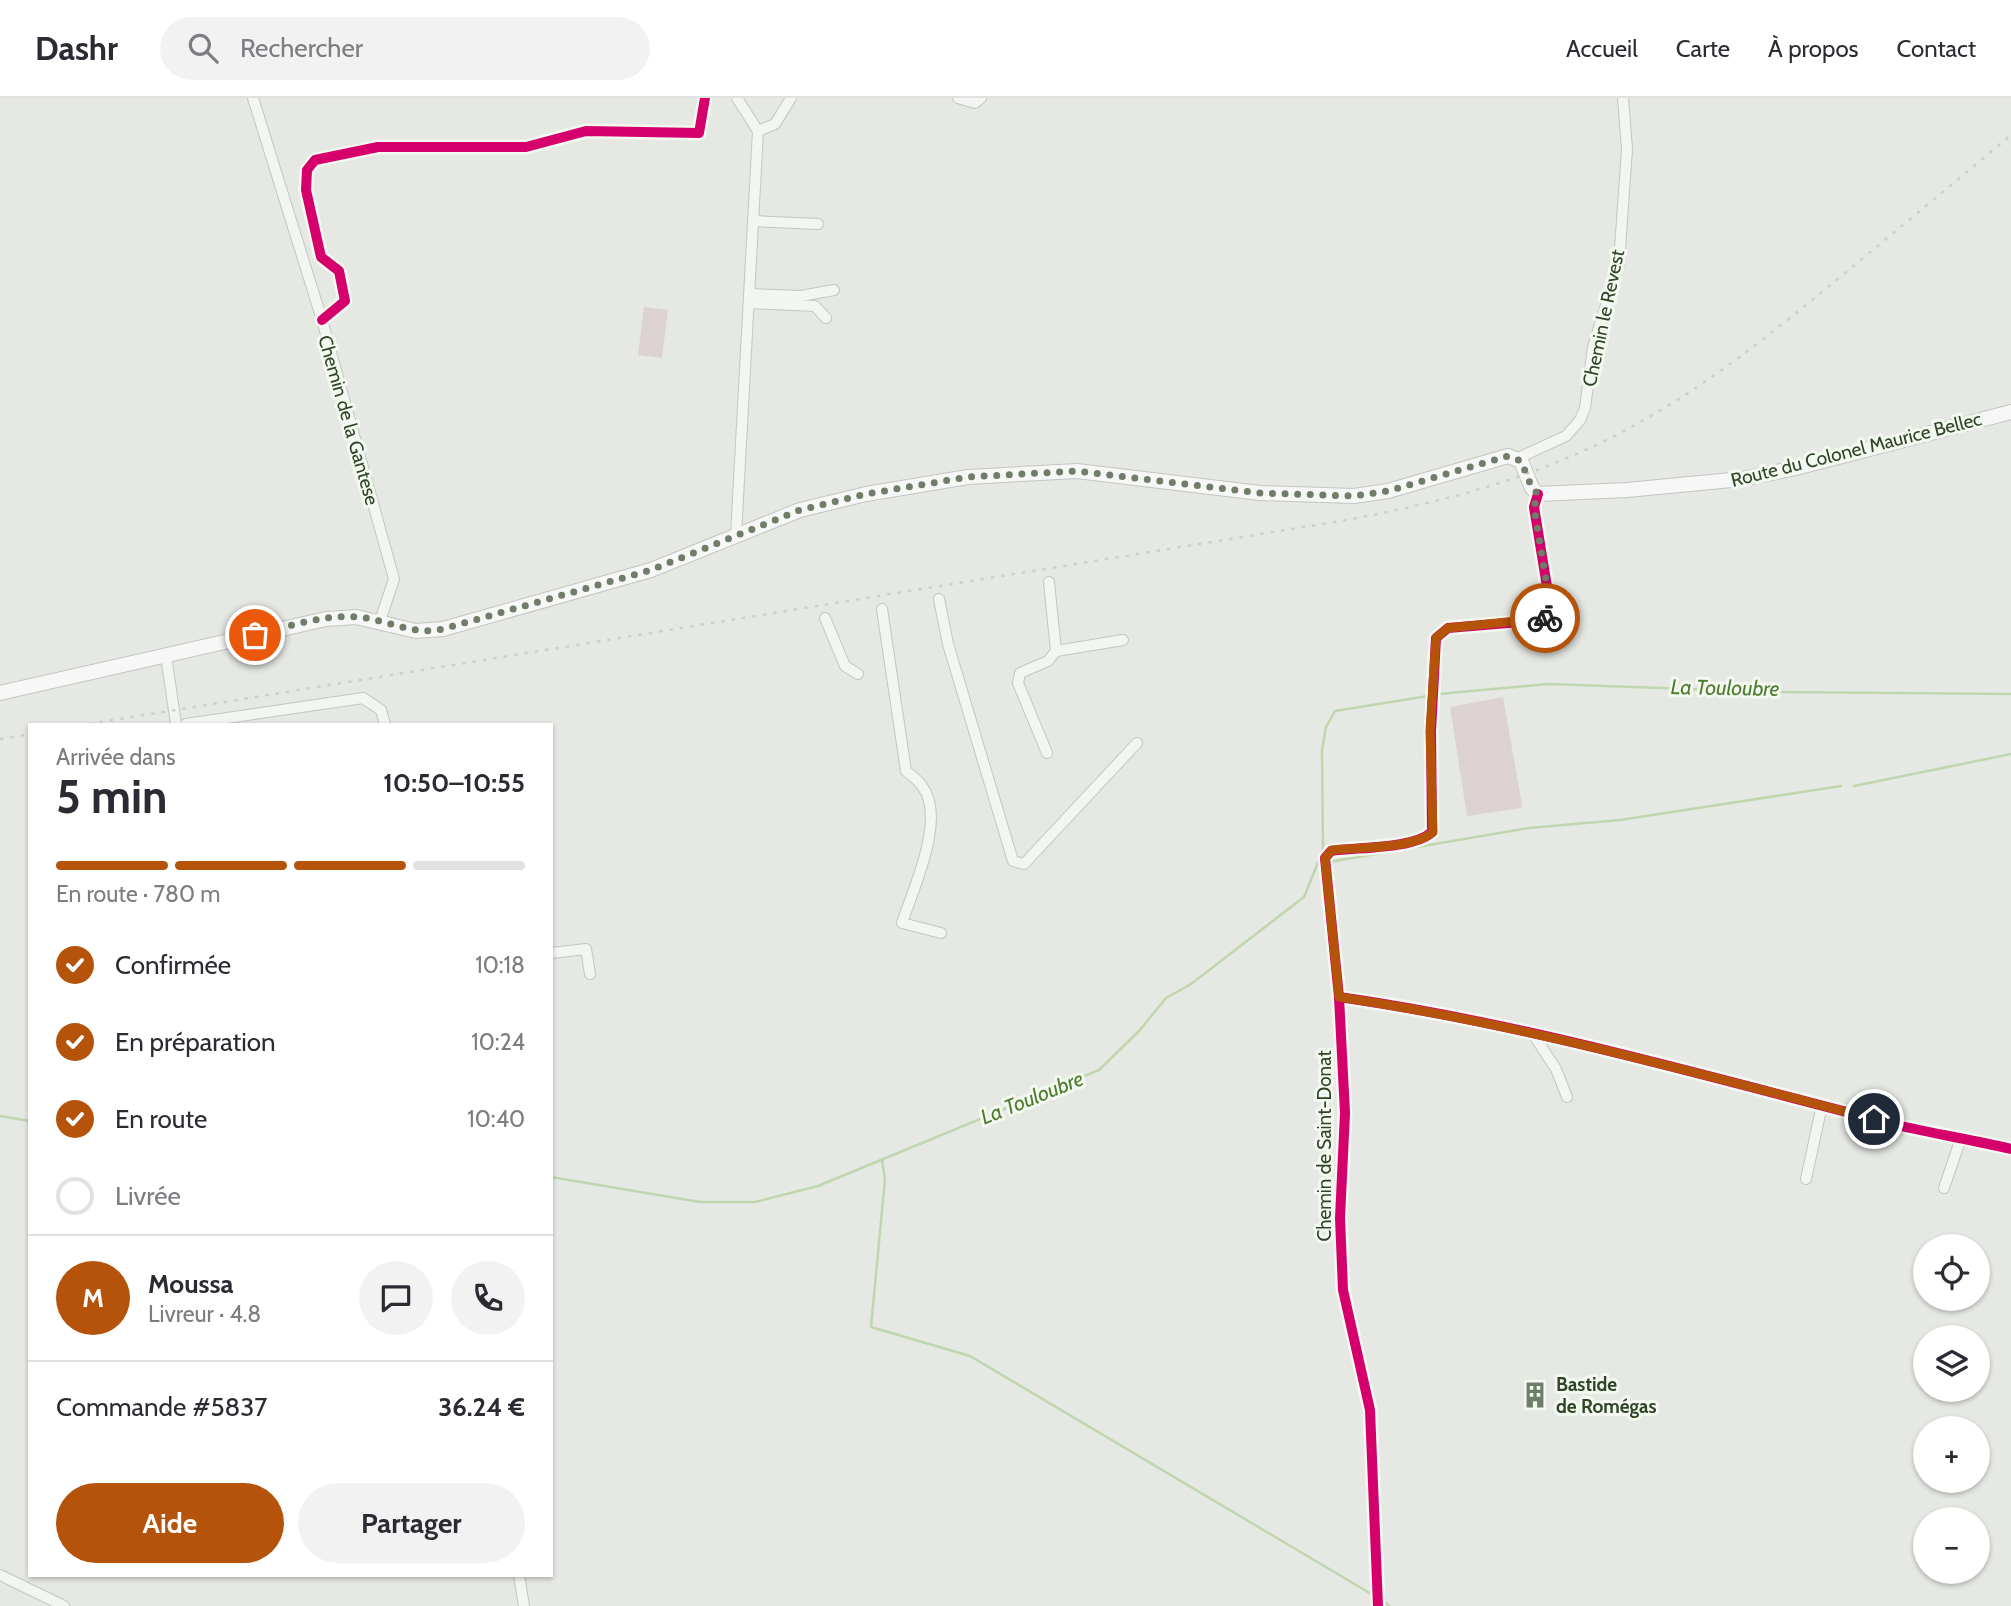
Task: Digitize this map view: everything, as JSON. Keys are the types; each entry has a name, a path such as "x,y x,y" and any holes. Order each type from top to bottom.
{"main road":[{"name":"Route du Colonel Maurice Bellec","path":"1538,494 1627,490 1742,479 1796,468 2011,412"},
{"path":"0,693 326,619 356,617 415,631 443,629 651,570 800,510 842,499 1006,473 1100,473 1260,493 1354,496 1388,491 1508,456 1518,458 1532,488 1538,494"}],"street":[{"name":"Chemin de la Gantese","path":"253,98 272,150 394,579 380,621"},
{"path":"321,320 345,301 339,271 321,257 306,190 307,170 315,160 378,147 526,147 586,131 699,133 705,98"},
{"path":"736,535 758,131 737,98"},
{"path":"758,131 775,124 791,98"},
{"path":"958,98 975,103 981,98"},
{"name":"Chemin le Revest","path":"1518,458 1566,436 1580,420 1585,408 1593,347 1619,263 1627,149 1623,98"},
{"path":"753,221 818,224"},
{"path":"750,299 801,296 834,290"},
{"path":"750,299 815,306 826,318"},
{"name":"Chemin de Saint-Donat","path":"1378,1606 1370,1410 1343,1290 1340,1218 1345,1113 1339,997 1325,858 1332,850 1408,844 1425,839 1433,832 1430,731 1436,638 1448,628 1544,620 1551,611 1534,507 1538,494"},
{"path":"1049,582 1056,651"},
{"path":"939,599 948,644 1013,861 1024,864 1137,743"},
{"path":"881,609 906,771 924,787 931,822 926,853 902,923 941,933"},
{"path":"825,618 845,666 858,674"},
{"path":"1047,753 1018,683 1020,673 1048,661 1056,651 1123,640"},
{"path":"166,656 176,723"},
{"path":"193,723 363,698 381,710 385,723"},
{"path":"553,953 586,949 590,974"},
{"path":"1339,997 1419,1009 1628,1055 1822,1105 2011,1149"},
{"path":"1533,1034 1556,1069 1567,1097"},
{"path":"1806,1179 1822,1105"},
{"path":"1944,1188 1961,1138"},
{"path":"0,1575 64,1606"},
{"path":"519,1577 524,1606"}],"shaded area":[{"path":"644,307 668,310 662,358 638,355"},
{"path":"1503,697 1522,805 1521,808 1467,816 1450,707"}],"waterway":[{"name":"La Touloubre","path":"1439,694 1548,684 1775,692 2011,694"},
{"name":"La Touloubre","path":"553,1177 700,1202 755,1202 818,1186 1099,1070 1139,1031 1166,998 1191,984 1304,897 1323,850 1322,750 1326,727 1335,711 1428,696"},
{"path":"1854,786 2011,754"},
{"path":"1329,862 1529,828 1620,820 1841,786"},
{"name":"La Touloubre","path":"0,1116 28,1121"},
{"path":"882,1160 885,1179 871,1327 970,1356 1373,1595"},
{"path":"1382,1600 1389,1606"}],"railway":[{"path":"95,723 1341,521 1419,505 1496,484 1570,457 1606,440 1694,389 1792,317 2011,135"},
{"path":"0,739 28,734"}],"cycle path":[{"path":"322,320 345,301 339,271 321,257 306,190 307,170 315,160 378,147 526,147 586,131 699,133 705,98"},
{"path":"1378,1606 1370,1410 1343,1290 1340,1218 1345,1113 1339,997 1325,858 1331,851 1412,842 1432,832 1431,731 1436,638 1448,628 1544,620 1551,611 1534,507 1538,494"},
{"path":"1339,997 1410,1008 1550,1037 1897,1125 2011,1149"}],"way so far":[{"path":"255,635 343,617 380,621 423,632 443,629 651,570 800,510 866,494 968,477 1019,472 1077,471 1260,493 1354,496 1388,491 1508,456 1521,461 1532,488 1538,494 1534,507 1551,611 1545,618"}],"place":[{"name":"Bastide de Romégas","path":"1535,1395"}],"route":[{"path":"1545,618 1448,628 1436,638 1430,731 1433,832 1425,839 1408,844 1332,850 1325,858 1339,997 1419,1009 1628,1055 1874,1119"}]}
